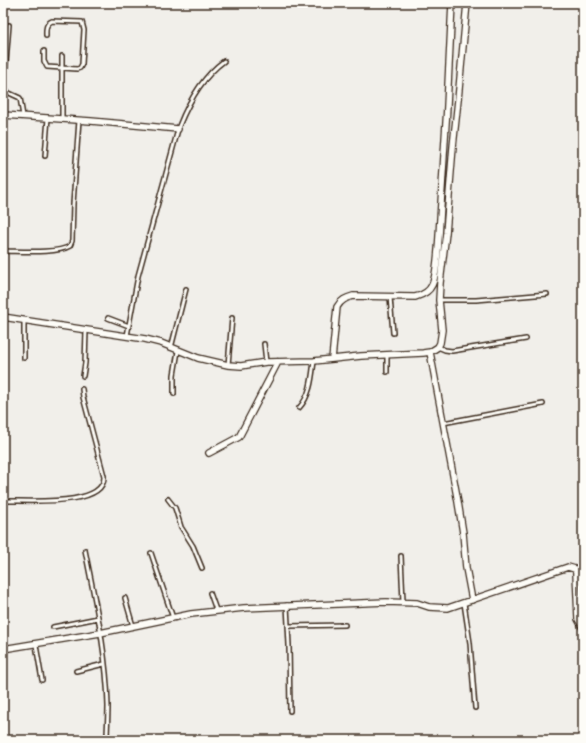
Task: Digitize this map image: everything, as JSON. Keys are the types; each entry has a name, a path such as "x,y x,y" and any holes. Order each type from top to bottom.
{"street":[{"path":"332,359 337,307 340,302 347,297 353,296 415,297 428,291 433,284 437,253 449,87 452,3"},
{"path":"3,317 86,331 127,336 161,343 198,358 228,365 241,366 266,362 314,361 430,352 438,347 442,330 439,300 440,283 467,3"},
{"path":"3,115 178,129"},
{"path":"430,352 462,525 466,568 472,600"},
{"path":"209,453 239,437 278,362"},
{"path":"3,650 216,610 287,605 403,602 417,603 429,607 448,608 568,567 572,567 576,573 578,619 583,628"}],"lane":[{"path":"44,51 44,61 47,67 77,69 80,68 82,64 84,25 82,22 48,22 46,25 46,36"},
{"path":"9,25 4,75 6,92 20,98 23,116"},
{"path":"62,56 62,119"},
{"path":"127,336 138,276 178,129 185,110 204,80 224,61"},
{"path":"45,156 48,118"},
{"path":"3,251 66,249 70,246 72,241 79,120"},
{"path":"171,348 186,289"},
{"path":"439,300 469,300 547,294"},
{"path":"390,296 393,333"},
{"path":"108,318 129,326"},
{"path":"228,365 232,318"},
{"path":"24,321 24,358"},
{"path":"83,376 86,331"},
{"path":"438,347 452,351 526,339"},
{"path":"264,344 266,362"},
{"path":"174,394 174,369 178,351"},
{"path":"387,356 387,372"},
{"path":"299,408 304,402 309,391 314,361"},
{"path":"3,501 71,500 85,497 102,486 104,476 83,398 82,388"},
{"path":"443,423 543,404"},
{"path":"168,499 175,508 181,527 193,546 202,568"},
{"path":"85,550 98,618 104,664 108,707 107,740"},
{"path":"151,553 173,618"},
{"path":"401,556 403,602"},
{"path":"210,593 216,610"},
{"path":"125,598 134,626"},
{"path":"464,602 470,643 475,708"},
{"path":"287,605 289,626 290,711"},
{"path":"53,627 98,618"},
{"path":"289,626 345,625"},
{"path":"36,645 42,680"},
{"path":"76,671 104,664"}]}
